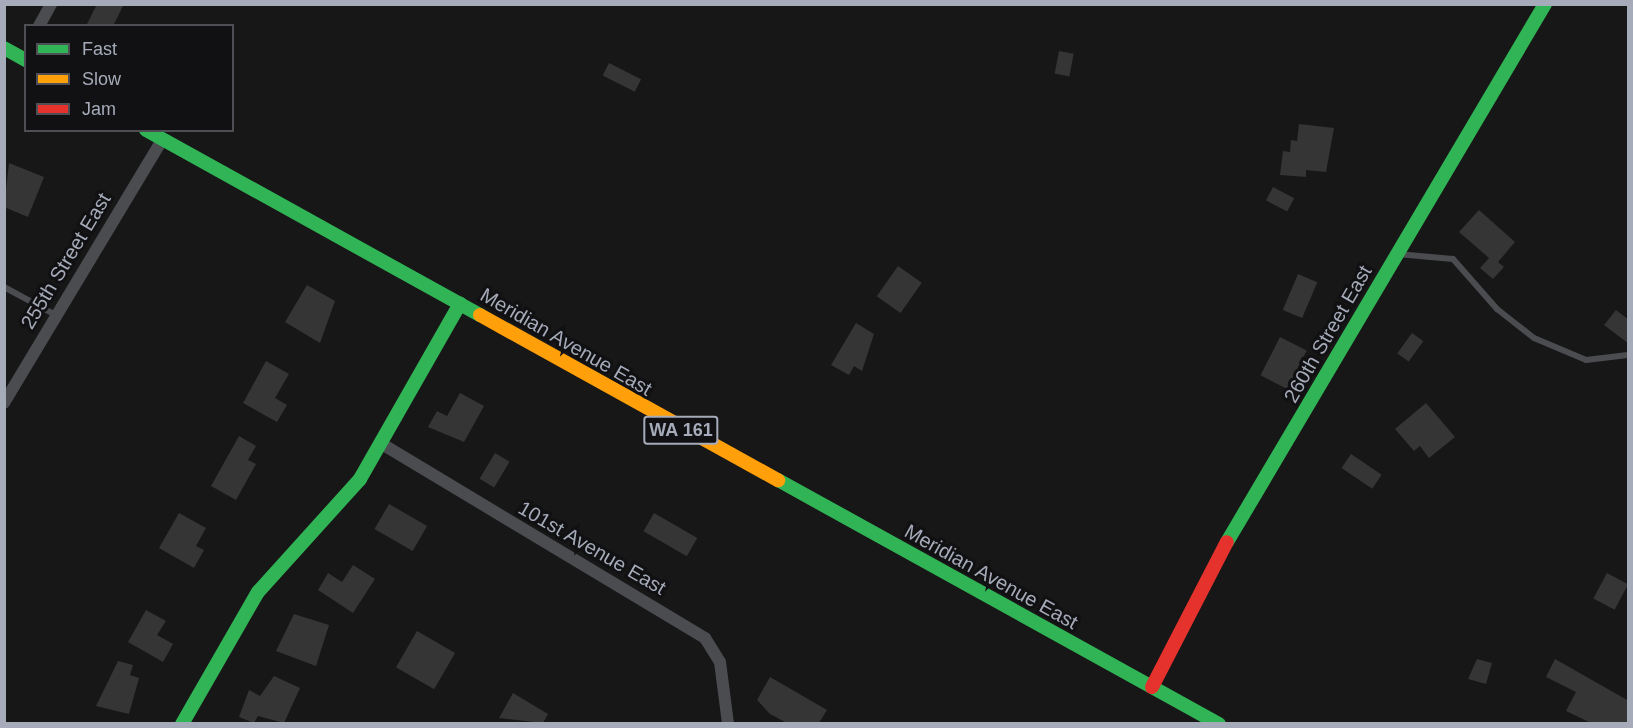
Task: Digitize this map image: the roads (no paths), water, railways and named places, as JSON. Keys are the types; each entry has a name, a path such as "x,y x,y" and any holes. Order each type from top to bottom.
{"street":[{"path":"40,24 51,4"},
{"name":"260th Street East","path":"1152,687 1228,540 1545,4"},
{"path":"4,48 24,55"},
{"name":"Meridian Avenue East","path":"149,132 1220,723"},
{"name":"255th Street East","path":"4,403 54,314 162,140"},
{"path":"182,723 258,592 360,479 460,304"},
{"name":"101st Avenue East","path":"382,444 705,638 720,662 728,723"}],"lane":[{"path":"1397,254 1453,259 1497,309 1534,338 1586,360 1629,355"},
{"path":"4,287 54,314"}]}
